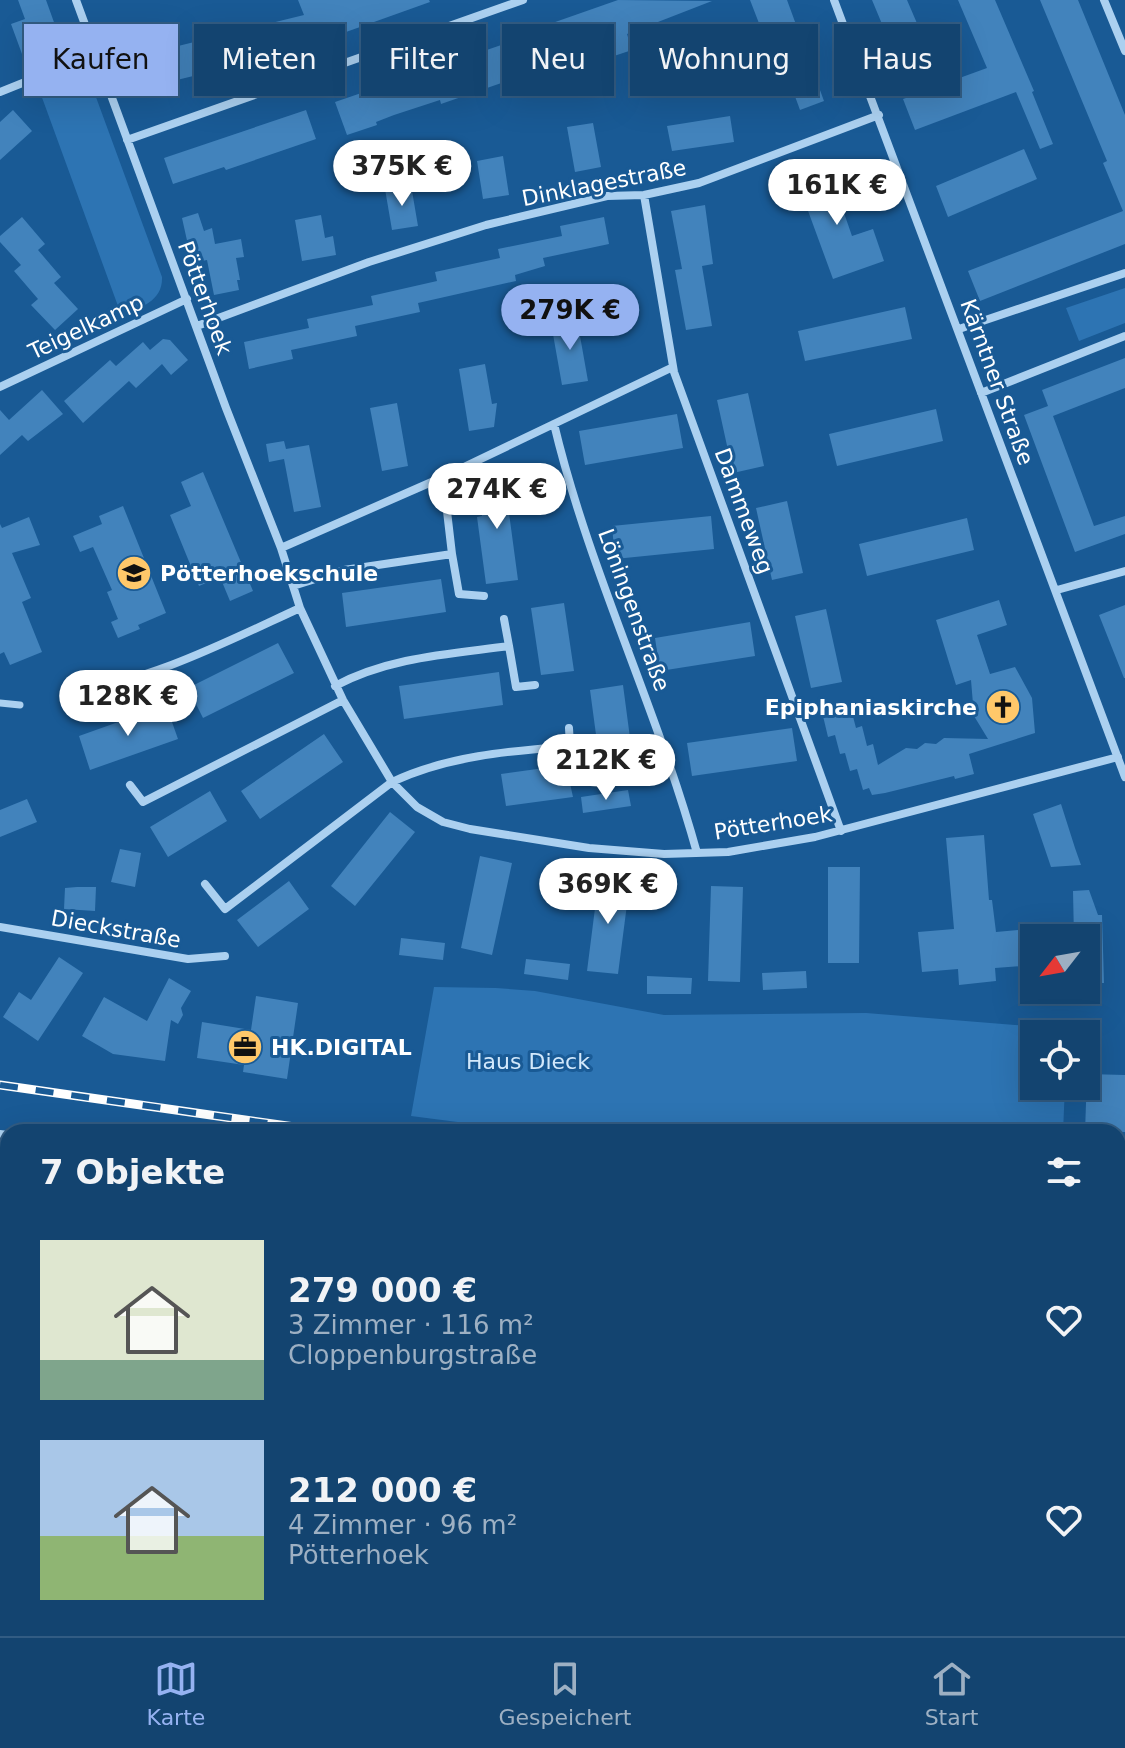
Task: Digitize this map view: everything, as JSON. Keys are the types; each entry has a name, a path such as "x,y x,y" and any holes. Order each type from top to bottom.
{"street":[{"name":"Pötterhoek","path":"76,0 86,24"},
{"path":"127,140 523,0"},
{"name":"Kärntner Straße","path":"834,0 1125,777"},
{"path":"1104,0 1125,51"},
{"path":"0,92 24,82"},
{"name":"Pötterhoek","path":"112,96 281,548 300,608 343,700 392,782 417,807 443,822 470,829 589,848 635,853 728,852 841,831 1118,757"},
{"name":"Dinklagestraße","path":"197,326 369,262 486,225 607,196 644,195 699,183 879,115"},
{"name":"Dammeweg","path":"644,195 673,367 841,831"},
{"path":"959,329 1125,273"},
{"name":"Teigelkamp","path":"0,387 187,299"},
{"path":"981,393 1125,336"},
{"path":"281,548 443,477 673,367"},
{"name":"Löningenstraße","path":"554,424 568,481 661,737 697,853"},
{"path":"443,477 459,594 484,596"},
{"path":"293,586 344,570 452,554"},
{"path":"1057,590 1125,571"},
{"path":"65,693 127,682 190,659 300,608"},
{"path":"504,619 516,687 535,685"},
{"path":"335,686 374,667 395,662 509,646"},
{"path":"130,785 143,802 343,700"},
{"path":"0,703 20,705"},
{"path":"569,728 576,780 598,783"},
{"path":"205,884 225,909 392,782 416,771 499,752 570,746"},
{"name":"Dieckstraße","path":"0,927 188,959 225,956"}],"green space":[{"path":"41,96 96,96 162,277 155,298 122,317"},
{"path":"1125,288 1125,323 1079,341 1066,308"},
{"name":"Haus Dieck","path":"434,987 535,991 664,1015 866,1013 1020,1025 1020,1100 1064,1100 1063,1124 474,1124 411,1116"}],"building":[{"path":"18,0 46,0 55,24 24,24 22,54 11,24 25,19"},
{"path":"298,0 430,2 361,24 345,32 345,24 267,24 304,15"},
{"path":"618,0 712,1 653,24 630,24 630,33 627,34 630,51 614,56 614,24 550,24"},
{"path":"750,0 787,0 796,24 759,24"},
{"path":"872,0 907,0 917,24 882,24"},
{"path":"958,0 995,0 1053,144 1040,149 1016,92 915,130 903,99 912,96 960,96 960,78 987,68"},
{"path":"1040,0 1078,0 1125,115 1125,244 980,301 968,271 1123,211 1103,163 1107,161"},
{"path":"194,42 194,76 178,80 178,46"},
{"path":"502,45 502,83 486,88 486,50"},
{"path":"818,85 824,101 800,110 795,96 818,96"},
{"path":"361,93 361,96 464,96 441,104 440,100 394,115 376,122 377,125 347,135 335,102"},
{"path":"13,110 32,131 0,160 0,122"},
{"path":"306,110 316,139 226,170 224,167 173,184 164,158"},
{"path":"730,116 734,142 672,151 667,126"},
{"path":"593,123 601,167 575,172 567,127"},
{"path":"1024,149 1037,179 948,217 936,186"},
{"path":"503,156 509,195 483,199 477,161"},
{"path":"828,167 852,236 873,229 884,261 833,279 796,178"},
{"path":"411,185 418,226 392,230 385,189"},
{"path":"705,205 713,264 702,266 712,326 686,330 675,270 682,269 671,211"},
{"path":"198,213 204,231 212,228 215,244 241,239 244,257 236,258 239,290 214,295 207,260 192,263 182,218"},
{"path":"321,215 325,238 333,236 336,255 302,261 295,220"},
{"path":"22,217 45,244 38,250 61,277 54,283 78,309 55,330 31,305 38,299 14,271 21,265 0,242 0,236"},
{"path":"604,217 609,244 543,258 545,266 515,275 516,281 418,303 420,312 355,326 357,336 291,350 293,359 249,369 244,342 309,328 307,319 373,305 371,296 437,281 435,272 500,258 498,249 562,236 560,226"},
{"path":"905,307 912,339 805,361 798,331"},
{"path":"577,319 588,381 562,385 551,323"},
{"path":"163,339 170,340 188,360 171,375 162,364 136,388 129,381 83,423 64,401 110,360 116,366 143,342 150,350"},
{"path":"1125,358 1125,388 1053,416 1094,526 1125,516 1125,534 1075,552 1024,415 1048,406 1042,390"},
{"path":"485,364 492,404 497,403 494,427 469,431 459,369"},
{"path":"42,390 63,414 28,441 22,435 0,455 0,410 9,420"},
{"path":"748,393 764,466 733,473 717,400"},
{"path":"397,403 408,466 382,471 370,408"},
{"path":"936,409 943,441 837,466 829,434"},
{"path":"677,414 683,448 585,465 579,431"},
{"path":"284,441 286,449 309,445 321,507 294,512 284,459 269,462 266,444"},
{"path":"203,472 253,591 230,601 220,577 199,586 170,515 191,506 181,482"},
{"path":"509,477 514,513 509,513 518,580 486,584 477,517 482,516 477,481"},
{"path":"787,501 803,573 772,580 756,508"},
{"path":"123,506 166,613 118,638 111,622 118,619 107,592 112,590 93,547 80,552 73,536 102,524 99,516"},
{"path":"711,516 714,549 615,559 612,526"},
{"path":"29,517 40,545 12,553 31,598 22,602 42,652 10,665 4,652 0,654 0,524 2,528"},
{"path":"967,518 974,550 867,576 859,544"},
{"path":"441,579 446,612 346,627 342,593"},
{"path":"999,600 1007,625 977,635 990,674 1015,667 1032,698 1035,733 969,754 974,774 872,795 869,788 863,790 857,769 850,771 845,753 840,754 835,735 828,737 823,716 851,709 856,728 862,726 867,746 873,744 878,765 906,748 917,749 925,743 936,744 944,738 988,739 974,716 971,680 956,685 936,620"},
{"path":"564,603 574,671 541,675 531,608"},
{"path":"1125,605 1125,678 1124,678 1099,615"},
{"path":"826,609 842,682 811,688 795,616"},
{"path":"750,622 755,656 660,671 655,638"},
{"path":"278,643 294,673 203,718 188,688"},
{"path":"499,672 503,705 404,719 399,686"},
{"path":"623,685 632,753 599,757 590,690"},
{"path":"166,705 178,739 90,770 79,736"},
{"path":"792,728 797,761 692,776 687,743"},
{"path":"324,734 343,762 260,819 241,791"},
{"path":"566,765 573,797 506,806 501,774"},
{"path":"628,790 631,806 583,813 581,797"},
{"path":"210,791 227,821 168,857 150,827"},
{"path":"27,799 37,822 0,837 0,810"},
{"path":"1061,804 1081,865 1051,867 1033,814"},
{"path":"390,812 415,832 355,906 331,886"},
{"path":"984,835 989,900 992,900 996,932 1018,930 1020,966 995,968 996,981 959,985 958,969 922,972 918,932 954,929 946,838"},
{"path":"120,849 141,853 135,887 111,882"},
{"path":"480,856 512,863 492,955 461,948"},
{"path":"828,867 860,867 859,963 828,963"},
{"path":"599,877 630,881 618,974 587,971"},
{"path":"289,881 309,909 258,947 237,920"},
{"path":"711,886 743,887 740,982 708,981"},
{"path":"96,887 95,911 64,909 65,888"},
{"path":"1089,890 1098,915 1102,915 1104,983 1100,983 1100,924 1074,924 1073,891"},
{"path":"401,938 445,943 443,960 399,955"},
{"path":"59,957 83,973 38,1041 3,1017 19,992 31,1000"},
{"path":"526,959 570,964 568,980 524,974"},
{"path":"806,971 807,988 763,990 762,973"},
{"path":"647,976 692,978 691,994 647,994"},
{"path":"169,978 191,991 181,1008 183,1015 178,1024 171,1020 165,1061 113,1054 82,1036 104,997 147,1021"},
{"name":"HK.DIGITAL","path":"256,996 298,1003 287,1079 243,1072 244,1065 197,1058 202,1022 251,1030"},
{"path":"1100,1074 1125,1075 1125,1124 1085,1124 1086,1100 1100,1100"}],"railway":[{"path":"0,1085 274,1124"}],"place":[{"name":"Pötterhoekschule","path":"134,573"},
{"name":"Epiphaniaskirche","path":"1003,707"},
{"name":"HK.DIGITAL","path":"245,1047"}]}
